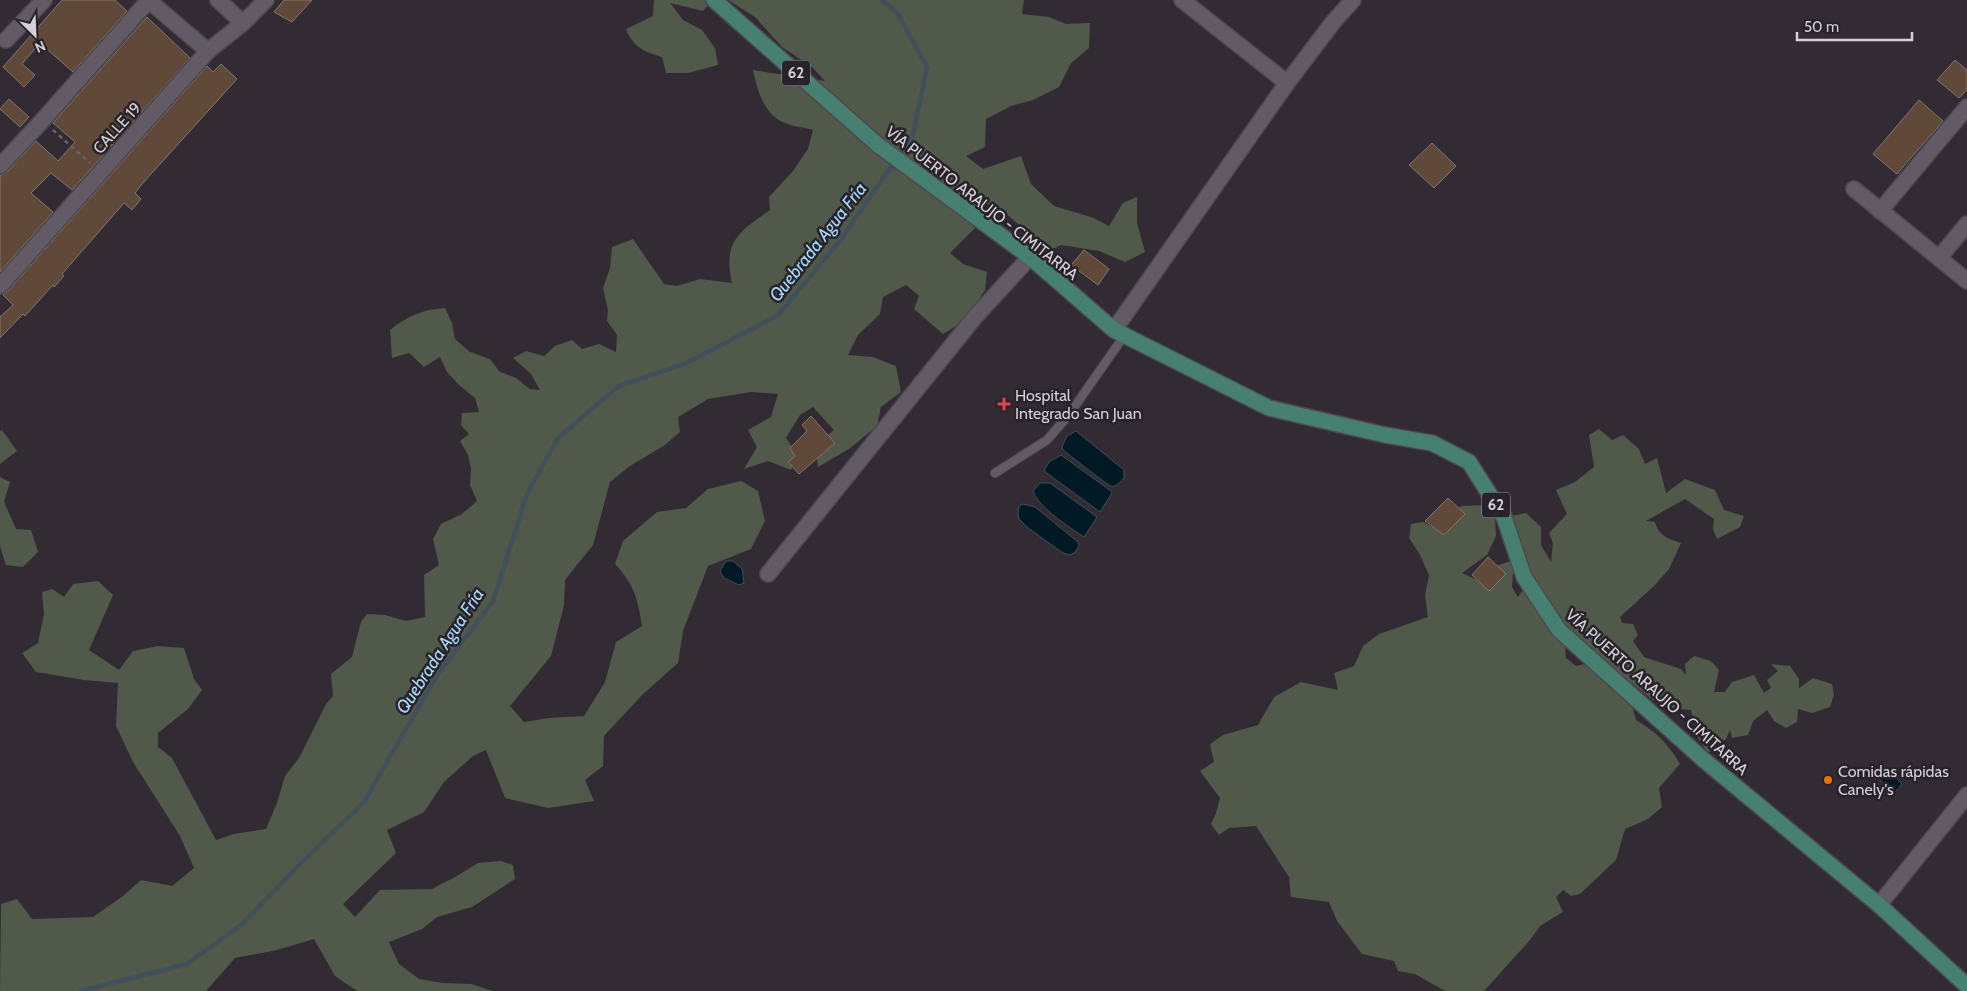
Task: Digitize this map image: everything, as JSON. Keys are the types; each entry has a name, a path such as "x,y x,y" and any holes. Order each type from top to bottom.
{"main road":[{"name":"VÍA PUERTO ARAUJO - CIMITARRA","path":"714,0 878,145 920,174 1030,257 1119,333 1270,408 1385,436 1432,443 1469,462 1504,517 1524,577 1558,630 1705,761 1879,905 1967,986"}],"street":[{"path":"6,40 44,0"},
{"path":"0,166 148,0 208,51"},
{"path":"218,0 244,23"},
{"name":"CALLE 19","path":"0,286 208,51 244,23 266,0"},
{"path":"1182,0 1287,83"},
{"path":"1119,333 1287,83 1334,21 1353,0"},
{"path":"1880,211 1967,107"},
{"path":"1854,189 1967,280"},
{"path":"1939,258 1967,224"},
{"path":"768,574 974,318 1030,257"},
{"path":"1879,905 1967,795"}],"lane":[{"path":"995,473 1047,440 1068,416 1119,333"}],"path":[{"path":"42,121 101,172"}],"green space":[{"path":"654,0 713,0 703,11 670,3 683,20 702,30 715,48 718,65 688,73 666,73 662,57 645,51 632,40 626,29 653,16"},
{"path":"728,0 1024,0 1022,14 1049,17 1066,24 1090,23 1089,48 1071,63 1059,87 1033,100 1011,106 986,119 985,147 966,156 983,169 1021,156 1031,184 1054,206 1094,218 1109,226 1123,203 1137,197 1137,223 1145,252 1125,262 1099,251 1061,245 1033,259 1026,231 996,205 977,205 979,224 950,253 963,264 987,272 985,290 966,320 943,334 914,309 919,296 906,285 883,297 880,314 858,335 848,355 873,357 896,366 901,392 881,407 877,426 849,449 818,467 815,445 834,430 813,407 800,415 786,438 797,454 791,470 768,461 744,469 757,447 748,430 771,417 778,394 751,392 708,399 678,417 680,432 665,445 630,466 610,482 593,545 565,580 564,605 551,656 510,706 524,722 584,716 605,682 616,642 642,626 639,607 631,585 615,564 623,541 657,512 686,508 708,489 741,481 758,491 765,521 751,549 708,566 683,631 678,663 642,695 604,736 603,766 585,780 594,801 548,808 505,798 486,750 473,756 444,782 424,812 387,830 396,853 343,904 355,917 380,890 432,889 478,863 501,861 513,865 515,879 472,907 437,917 422,929 389,942 399,964 419,979 442,983 471,984 493,991 357,991 335,976 314,939 277,950 235,958 206,991 0,991 1,904 17,899 32,919 93,917 123,896 141,880 172,886 194,868 180,836 133,762 116,726 118,683 84,680 36,672 22,653 38,643 44,614 42,592 52,589 64,597 73,584 98,581 113,595 89,650 119,670 133,651 158,646 184,648 194,679 202,690 188,709 158,733 158,747 172,758 216,840 234,834 266,829 277,803 285,776 299,758 326,704 333,696 331,674 352,657 361,622 367,614 385,615 406,621 425,617 424,575 439,565 433,539 441,524 462,514 477,501 470,485 471,469 468,455 460,441 469,434 461,425 462,413 479,412 475,398 447,372 440,357 424,367 409,353 392,358 390,330 415,314 445,308 452,323 455,339 470,352 490,359 500,372 516,378 530,389 540,390 531,374 513,358 526,351 544,356 555,346 572,340 582,349 599,344 616,352 617,335 607,321 608,310 603,288 610,268 612,247 633,239 664,284 677,286 700,279 732,283 730,257 736,239 749,225 770,210 769,197 793,171 808,149 813,130 788,124 772,114 759,93 753,70 825,81 812,67 782,47 755,17"},
{"path":"1599,429 1612,440 1623,435 1639,449 1645,464 1657,458 1666,493 1685,479 1715,490 1724,510 1744,516 1740,527 1717,539 1713,529 1714,519 1685,499 1646,521 1655,522 1659,531 1665,536 1681,543 1669,569 1655,585 1620,617 1622,623 1633,624 1638,635 1633,641 1644,657 1681,669 1686,675 1685,664 1694,656 1711,661 1719,670 1714,692 1725,692 1732,682 1754,675 1764,693 1771,688 1767,680 1778,671 1771,664 1790,666 1799,679 1799,688 1813,678 1832,684 1834,695 1830,707 1812,713 1798,709 1797,722 1786,728 1774,721 1767,710 1753,721 1748,735 1732,738 1730,730 1726,739 1708,753 1698,738 1691,710 1662,707 1610,666 1594,650 1568,633 1565,646 1566,658 1576,666 1594,662 1603,666 1605,683 1619,685 1631,702 1636,720 1661,739 1680,764 1659,788 1662,807 1648,819 1625,829 1616,860 1580,894 1571,896 1563,890 1556,897 1563,912 1540,926 1530,940 1484,991 1445,991 1415,974 1398,971 1394,961 1362,954 1337,921 1329,902 1291,897 1289,877 1256,826 1229,828 1219,835 1211,824 1220,798 1200,771 1214,762 1210,744 1223,735 1258,725 1274,697 1301,682 1338,690 1334,673 1354,666 1363,646 1379,634 1428,617 1425,596 1429,575 1419,553 1409,538 1411,524 1423,522 1438,530 1461,506 1485,505 1495,518 1496,536 1487,555 1462,573 1479,581 1496,566 1514,560 1512,587 1518,597 1530,579 1506,517 1526,513 1541,527 1541,545 1551,562 1553,543 1549,533 1567,514 1556,490 1575,482 1594,467 1589,435"},
{"path":"2,430 17,451 0,464 0,431"},
{"path":"0,477 10,482 4,502 16,529 31,530 38,552 23,567 6,565 0,546"}],"water":[{"path":"1076,431 1124,470 1124,478 1118,484 1111,486 1063,450 1062,447 1067,436"},
{"path":"1061,455 1111,491 1112,493 1100,512 1044,471 1049,462"},
{"path":"1040,483 1050,483 1097,517 1084,537 1055,517 1041,504 1033,491"},
{"path":"1023,504 1035,507 1078,542 1079,546 1075,552 1070,555 1063,553 1028,528 1019,519 1018,515 1019,506"},
{"path":"726,561 733,561 742,569 744,583 739,585 724,578 720,571"},
{"path":"1883,765 1902,784 1894,793 1874,774"}],"building":[{"path":"62,0 115,0 127,11 73,72 40,43 22,64 35,75 24,87 3,67"},
{"path":"284,0 312,0 292,22 274,12"},
{"path":"147,17 190,58 72,190 51,173 31,193 53,212 0,272 0,176 7,172 36,141 58,161 75,142 53,123"},
{"path":"1955,60 1967,70 1967,90 1959,98 1937,80"},
{"path":"221,64 237,79 142,184 135,193 141,199 132,210 124,203 62,274 64,276 54,287 53,285 25,316 23,314 0,338 0,317 13,305 3,295 207,66 213,72"},
{"path":"9,99 29,117 20,127 0,109"},
{"path":"1919,100 1943,121 1897,174 1873,154"},
{"path":"1432,143 1456,166 1434,188 1409,165"},
{"path":"1084,250 1109,269 1098,285 1071,265"},
{"path":"811,416 835,443 799,474 788,462 795,456 790,448 807,431 802,425"},
{"path":"1448,498 1465,514 1444,535 1425,521"},
{"path":"1488,557 1506,574 1489,591 1472,575"}],"waterway":[{"name":"Quebrada Agua Fría","path":"81,991 187,964 241,925 364,802 436,677 493,601 527,494 558,438 619,386 684,364 777,316 839,242 913,135 927,67 898,14 882,0"}],"place":[{"name":"Hospital Integrado San Juan","path":"1004,404"},
{"name":"Comidas rápidas Canely's","path":"1828,780"}]}
